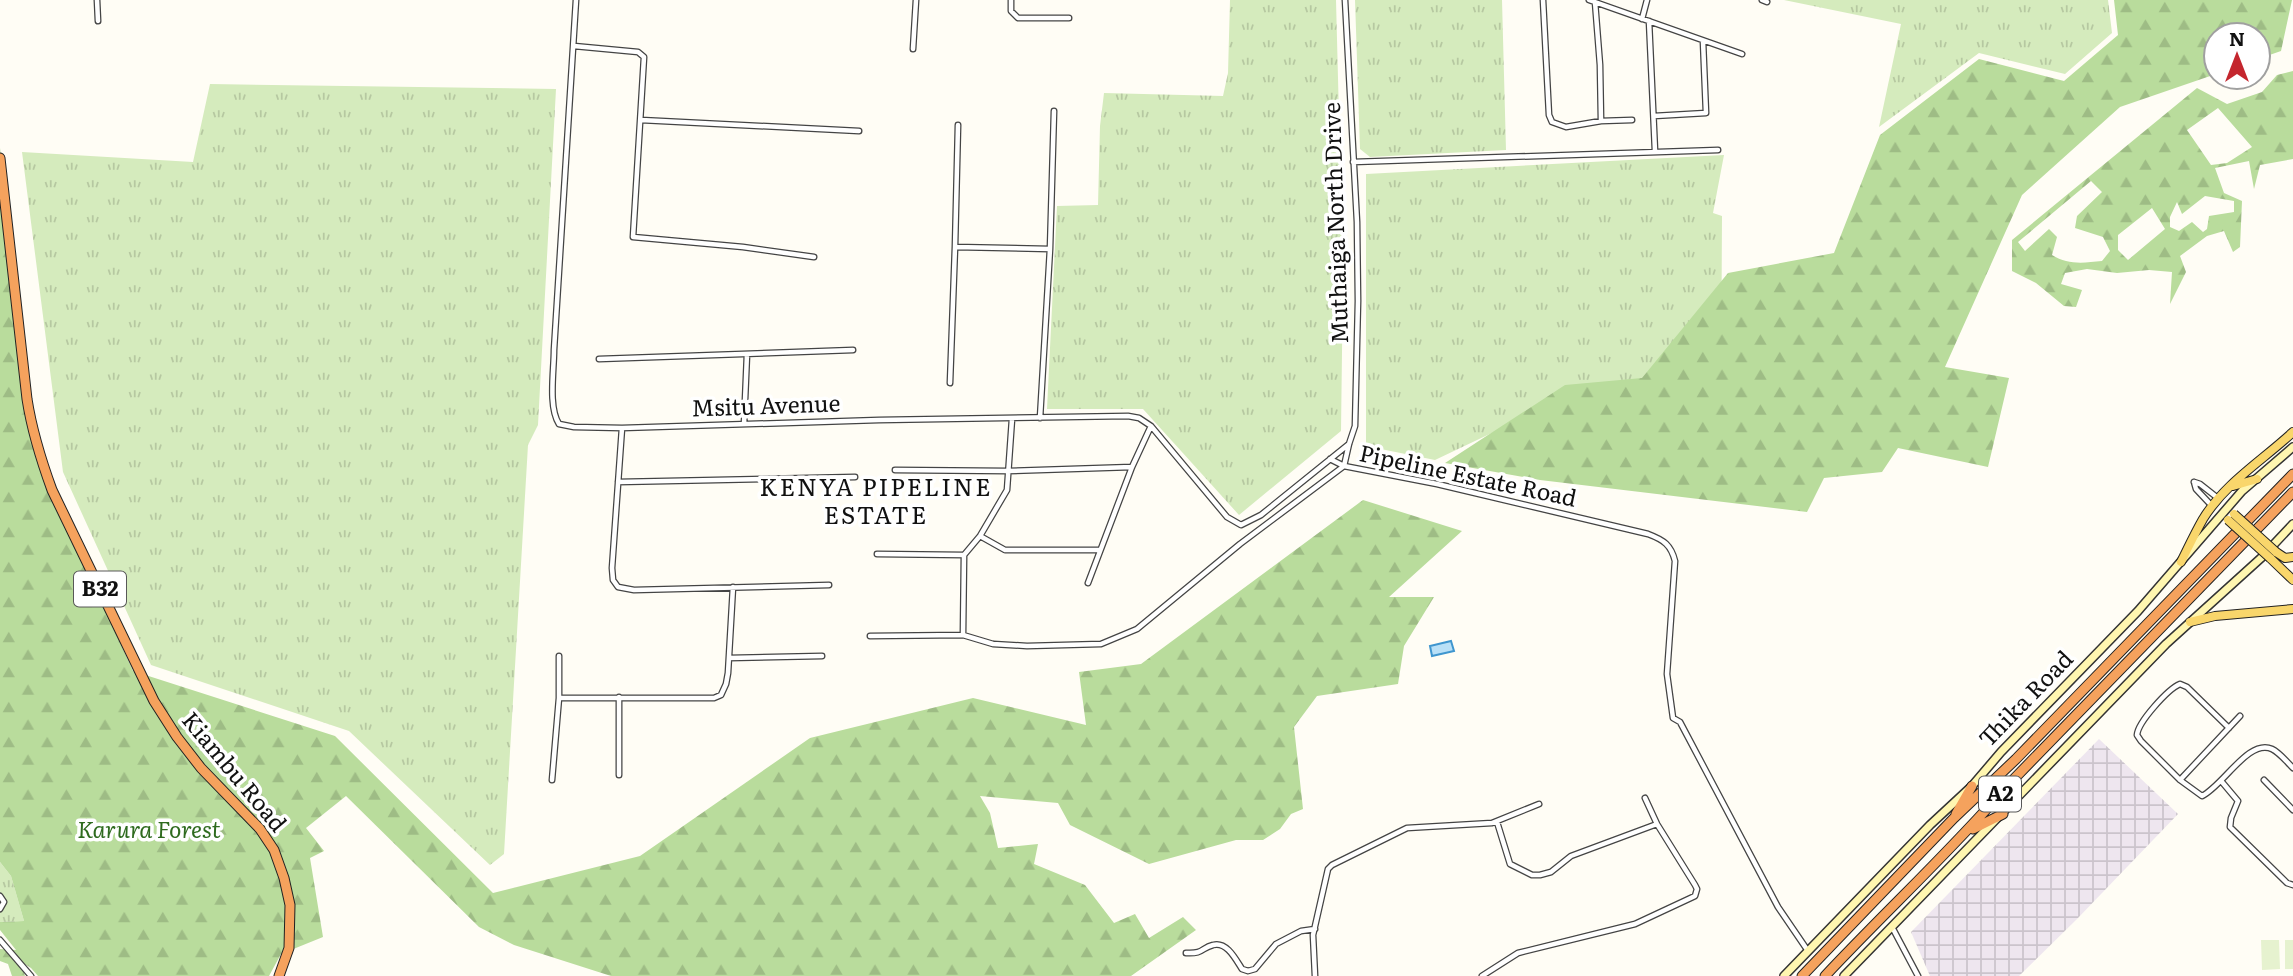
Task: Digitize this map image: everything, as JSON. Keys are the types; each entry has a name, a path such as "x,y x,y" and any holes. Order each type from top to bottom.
{"highway":[{"name":"Kiambu Road","path":"0,158 27,399 40,457 52,490 154,701 201,768 260,829 274,850 290,905 289,948 279,976"},
{"name":"Thika Road","path":"1802,976 2293,474"},
{"name":"Thika Road","path":"1825,976 1969,831 2010,783 2293,492"},
{"path":"1954,818 1972,786"},
{"path":"1969,831 2003,814"}],"main road":[{"path":"2181,562 2204,519 2230,486 2293,432"},
{"name":"Thika Road","path":"1784,976 1930,825 1972,786 2001,752 2138,611 2258,479 2293,447"},
{"path":"2230,486 2258,479"},
{"path":"2228,514 2273,555 2293,580"},
{"path":"1843,976 2190,621 2261,558 2293,524"},
{"path":"2273,555 2289,557"},
{"path":"2190,621 2293,609"}],"street":[{"path":"97,0 98,21"},
{"name":"Msitu Avenue","path":"576,0 554,350 554,414 559,424 622,428 879,419 1128,416 1139,418 1151,426"},
{"path":"914,49 916,0"},
{"path":"1011,0 1011,11 1018,18 1069,18"},
{"name":"Muthaiga North Drive","path":"1344,466 1355,426 1358,327 1357,222 1345,0"},
{"path":"1543,0 1550,120 1566,127 1601,121 1632,120"},
{"path":"1642,19 1647,0"},
{"path":"1601,121 1600,57 1592,1 1742,54"},
{"path":"1649,21 1655,151"},
{"path":"1654,116 1706,113 1703,40"},
{"path":"574,47 638,52 643,55 633,237 743,247 814,257"},
{"path":"1040,418 1050,249 1054,111"},
{"path":"641,120 859,131"},
{"path":"950,383 958,125"},
{"path":"1353,162 1718,150"},
{"path":"955,247 1050,249"},
{"path":"599,359 853,349"},
{"path":"744,424 747,354"},
{"path":"963,635 964,555 980,536 1007,490 1012,419"},
{"path":"1088,583 1132,467 1151,426 1227,517 1238,525 1261,515 1349,444"},
{"path":"622,428 612,568 613,580 618,587 634,590 830,585"},
{"path":"1331,458 1344,466"},
{"name":"Pipeline Estate Road","path":"870,636 963,635 993,644 1027,646 1101,643 1137,629 1240,544 1344,466 1437,484 1648,534 1666,542 1675,561 1667,674 1673,718 1680,722 1778,907 1808,951"},
{"path":"895,470 1008,471 1132,467"},
{"path":"617,482 855,477"},
{"path":"2194,482 2200,484 2216,503 2196,489 2194,482"},
{"path":"980,536 1005,550 1100,550"},
{"path":"877,554 964,555"},
{"path":"559,698 715,698 721,695 726,684 729,658 733,587"},
{"path":"552,780 559,698 559,656"},
{"path":"729,658 822,656"},
{"path":"2229,728 2183,685 2176,685 2139,725 2137,735 2180,780 2202,796 2222,782 2256,748 2275,750 2293,768"},
{"path":"619,697 619,775"},
{"path":"2180,780 2240,716"},
{"path":"2264,780 2293,810"},
{"path":"2222,782 2238,801 2230,827 2287,883 2293,885"},
{"path":"1482,976 1518,953 1635,924 1695,896 1695,884 1657,824 1645,798"},
{"path":"1315,976 1312,948 1328,869 1407,828 1497,822 1539,804"},
{"path":"1497,822 1510,864 1532,876 1550,872 1571,856 1657,824"},
{"path":"0,896 4,902 0,909"},
{"path":"1892,927 1918,976"},
{"path":"1186,953 1195,954 1213,945 1220,945 1232,954 1242,969 1248,971 1255,969 1276,944 1301,931 1315,929"},
{"path":"0,940 32,976"}],"shaded area":[{"path":"2099,739 2178,814 2019,976 1930,976 1911,932"}],"green space":[{"path":"1230,0 1336,0 1343,273 1341,431 1239,515 1143,409 1047,409 1057,206 1098,205 1100,126 1104,93 1223,96 1228,73"},
{"path":"1355,0 1502,0 1506,150 1370,157 1360,149"},
{"path":"1784,0 2108,0 2112,33 2065,74 1979,53 1879,127 1901,24"},
{"path":"2114,0 2292,0 2281,51 2272,54 2272,21 2202,21 2202,79 2120,107 2022,195 1945,367 2009,378 1988,467 1898,448 1882,472 1824,478 1807,512 1540,480 1445,463 1565,385 1642,378 1728,273 1834,253 1880,135 1979,59 2064,81 2118,35"},
{"path":"2293,71 2293,159 2260,165 2254,189 2249,161 2215,168 2224,193 2242,201 2240,247 2233,252 2224,231 2207,236 2180,256 2186,272 2170,304 2172,272 2149,270 2117,273 2087,269 2065,273 2061,284 2082,290 2076,307 2064,306 2036,283 2012,271 2012,240 2197,88 2227,104 2263,91 2272,91 2272,81 2277,75","holes":["2218,108 2252,147 2227,163 2211,165 2187,130","2091,181 2102,192 2077,216 2075,228 2103,237 2110,251 2102,261 2070,262 2052,255 2057,237 2049,229 2025,251 2018,242","2205,196 2234,201 2234,212 2209,216 2207,229 2203,232 2192,222 2179,231 2170,227 2170,217 2177,202 2182,214","2152,208 2165,229 2128,260 2118,250 2118,235"]},
{"path":"210,84 556,89 538,425 528,445 504,854 490,865 349,731 151,665 63,472 22,152 193,162"},
{"name":"Karura Forest","path":"0,148 31,412 44,477 133,671 335,736 493,893 640,856 810,738 973,698 1086,725 1079,672 1141,664 1363,500 1462,531 1389,597 1434,597 1404,646 1398,684 1317,696 1294,727 1303,809 1291,814 1280,829 1263,840 1236,840 1149,864 1070,825 1058,803 980,796 990,813 998,848 1038,844 1034,864 1085,885 1114,923 1135,914 1149,938 1183,917 1196,930 1131,976 611,976 514,945 479,927 346,796 306,828 324,851 310,858 323,937 281,954 269,976 38,976 20,961 25,976 12,976 8,964 0,961 0,949 16,950 0,930 0,922 24,921 11,876 0,862"},
{"path":"1724,155 1713,213 1722,216 1721,398 1536,412 1435,460 1366,446 1366,174"},
{"path":"0,862 11,876 24,921 0,922"},
{"path":"2261,940 2279,940 2280,969 2262,970"},
{"path":"2285,940 2293,940 2293,969 2285,969"}],"water":[{"path":"1451,641 1454,651 1432,656 1430,646"}],"district":[{"name":"KENYA PIPELINE ESTATE","path":"876,502"}]}
